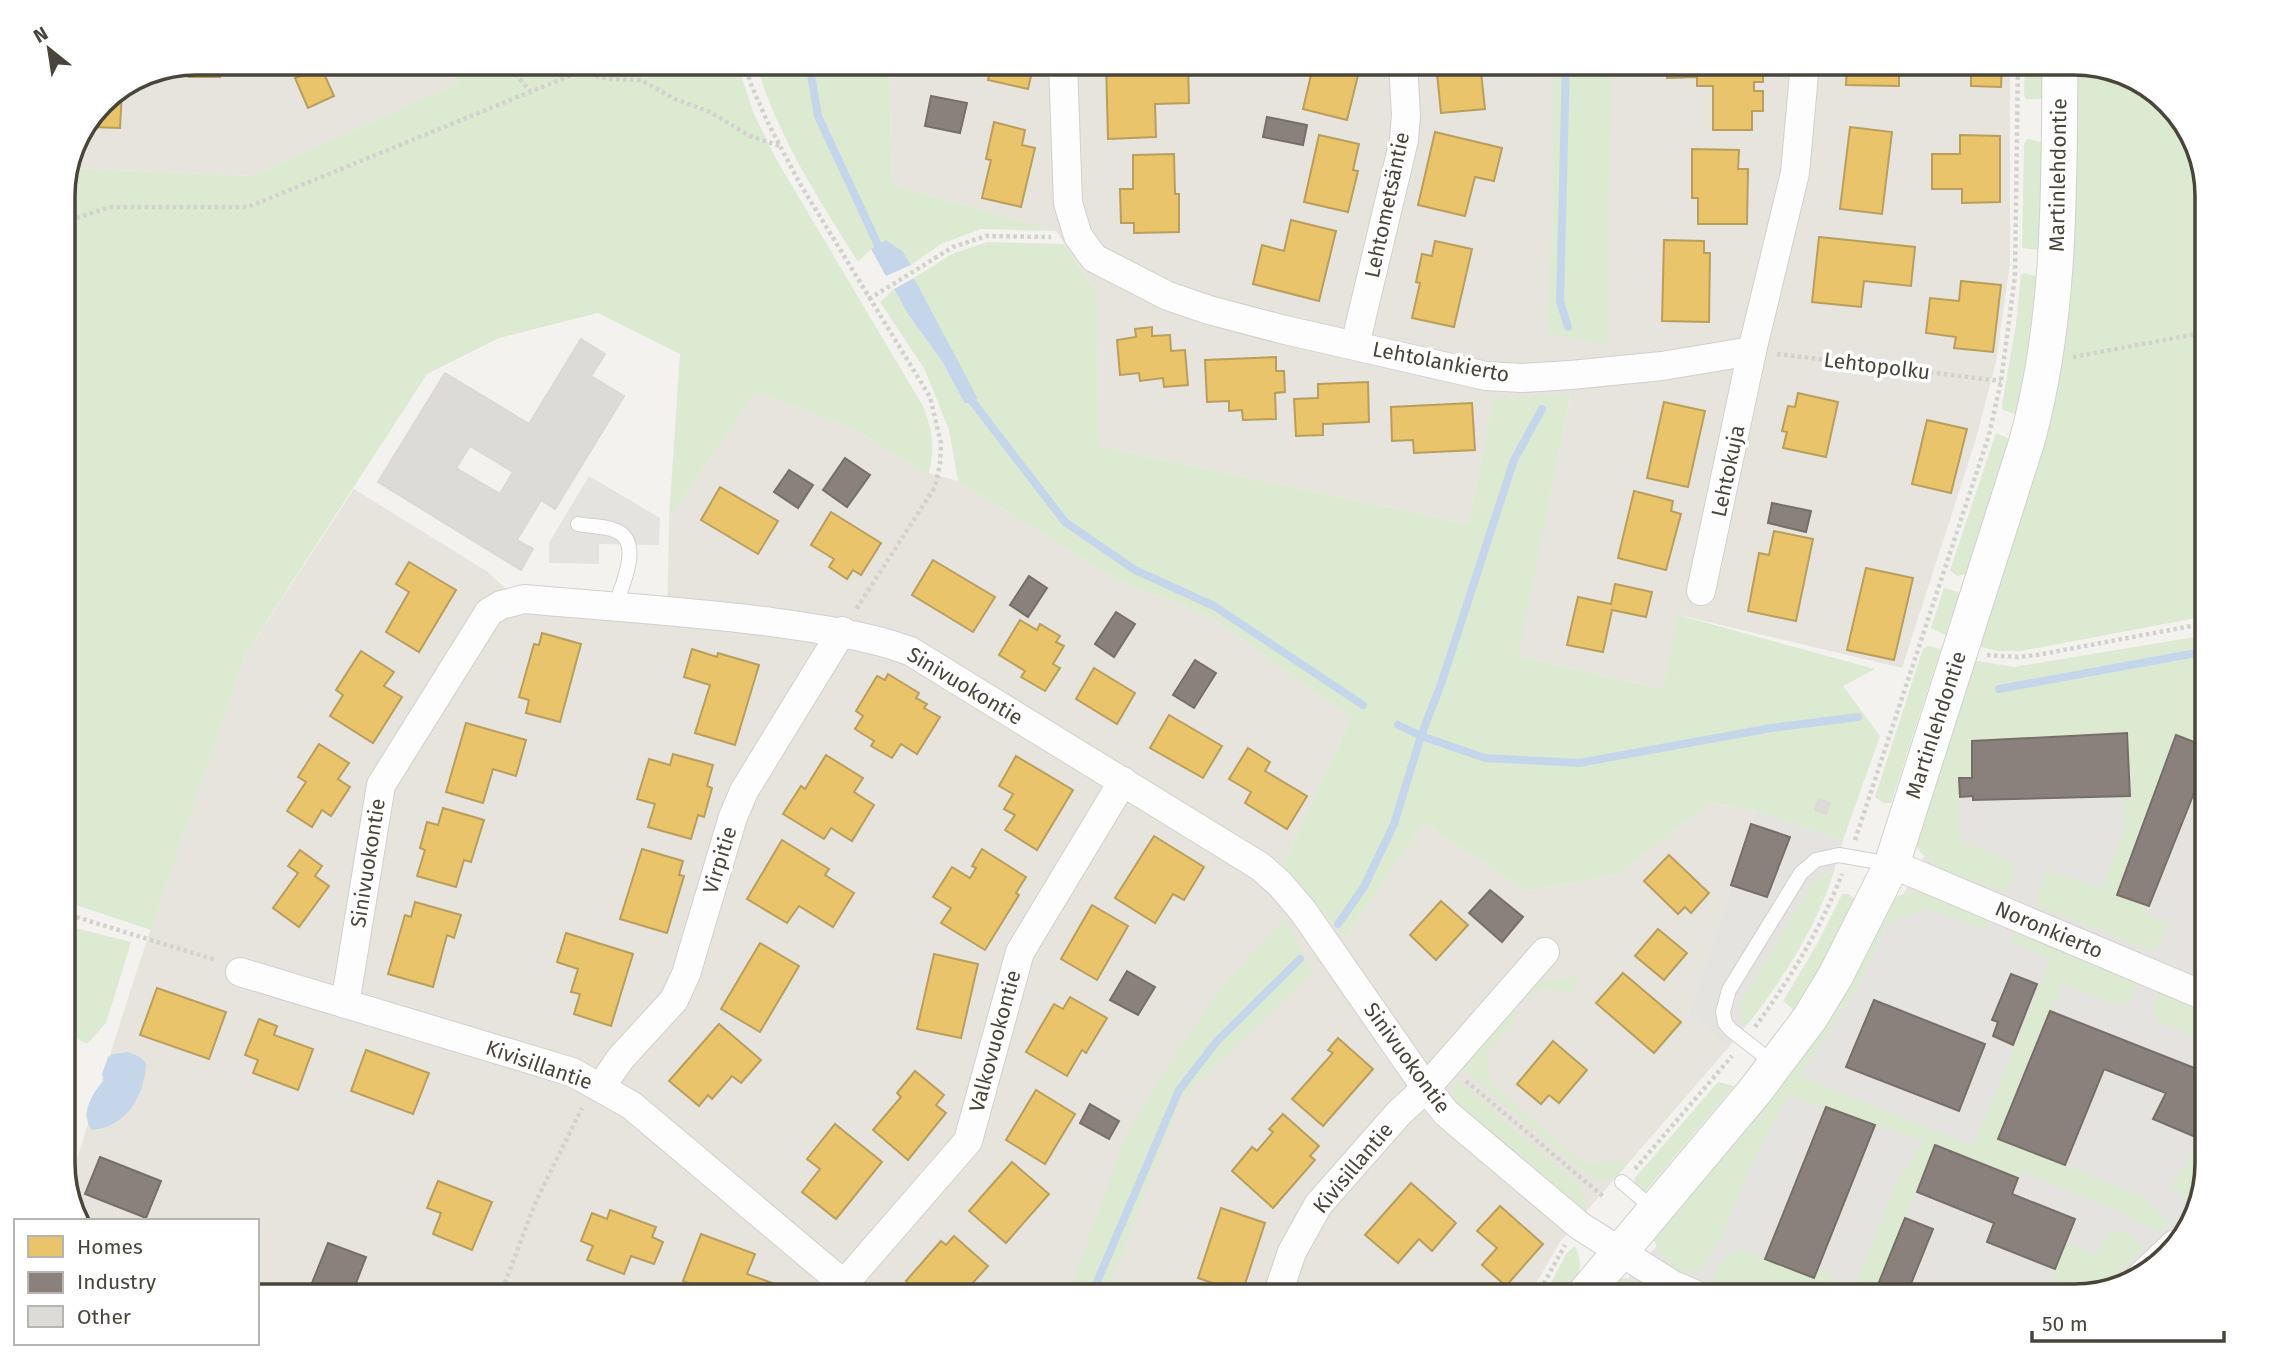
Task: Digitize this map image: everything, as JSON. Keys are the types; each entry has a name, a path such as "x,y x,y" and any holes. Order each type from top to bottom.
{"street":[{"name":"Lehtolankierto","path":"1063,75 1068,203 1079,236 1094,258 1168,296 1245,320 1486,376 1522,378 1662,366 1752,351"},
{"name":"Lehtometsäntie","path":"1355,345 1404,140 1406,116 1404,75"},
{"path":"1752,351 1795,173 1804,75"},
{"name":"Martinlehdontie","path":"1593,1284 1776,1065 1811,1018 1836,975 1892,864 2027,441 2046,362 2059,228 2060,75"},
{"name":"Lehtokuja","path":"1701,591 1752,351"},
{"name":"Sinivuokontie","path":"345,1004 381,785 489,612 501,605 524,599 735,618 842,631 877,639 910,651 1261,867 1303,911 1446,1113 1580,1226 1620,1250"},
{"name":"Virpitie","path":"599,1086 674,1000 686,974 733,817 744,791 842,631"},
{"name":"Valkovuokontie","path":"856,1284 968,1141 1020,952 1123,781"},
{"name":"Noronkierto","path":"1892,864 2195,992"},
{"name":"Kivisillantie","path":"1281,1284 1292,1252 1318,1205 1399,1113 1447,1065 1545,952"},
{"name":"Kivisillantie","path":"240,972 572,1072 631,1105 844,1284"},
{"path":"1620,1250 1671,1284"}],"lane":[{"path":"578,524 614,529 628,543 630,554 615,607"},
{"path":"1776,1065 1725,1023 1723,1012 1729,990 1801,873 1816,860 1839,855 1892,864"},
{"path":"1622,1182 1655,1210"}],"path":[{"path":"516,75 530,91"},
{"path":"76,218 111,207 248,206 573,75"},
{"path":"593,75 608,79 641,80 675,99 710,112 750,135 781,146"},
{"path":"749,75 754,92 799,182 930,397 941,443 940,464 934,487 842,631"},
{"path":"1543,1284 1580,1226 1745,1041 1800,962 1819,926 1849,856 1989,435 2001,381 2017,248 2018,75"},
{"path":"869,299 953,247 986,236 1079,236"},
{"path":"2046,362 2194,334"},
{"name":"Lehtopolku","path":"1752,351 2001,381"},
{"path":"1976,653 2038,656 2194,625"},
{"path":"76,917 221,962 240,972"},
{"path":"1447,1065 1605,1198"},
{"path":"505,1284 536,1201 571,1129 599,1086"}],"shaded area":[{"path":"196,75 455,75 458,83 252,176 79,168 84,150 111,111 150,84 173,78"},
{"path":"889,75 2010,75 2010,263 1996,362 1975,442 1902,668 1679,615 1662,689 1517,656 1571,395 1494,399 1468,524 1098,446 1097,293 1056,231 892,185"},
{"path":"756,392 853,428 921,471 958,481 1119,581 1209,616 1351,717 1283,865 1345,938 1424,823 1527,891 1619,874 1710,802 1756,811 1688,1013 1728,1048 1560,1242 1536,1284 259,1284 259,1219 89,1219 78,1186 76,1162 139,964 245,655 354,489 488,572 527,609 667,625 669,518"},
{"path":"589,476 660,518 659,545 599,544 599,564 549,563 549,543"},
{"path":"2195,723 2195,1163 2191,1194 2179,1223 2159,1248 2134,1268 2120,1275 2090,1283 1623,1284 1667,1234 1857,988 1887,924 1931,844 1962,733"},
{"path":"1756,811 1843,840 1829,887 1811,928 1764,1003 1728,1048 1688,1013"}],"green space":[{"path":"455,75 741,75 754,114 776,159 923,406 932,439 929,473 921,471 853,428 756,392 669,518 680,354 598,313 499,338 427,374 245,655 151,930 76,905 76,188 79,168 252,176 458,83"},
{"path":"760,75 889,75 892,185 1056,231 981,229 941,244 911,265 903,252 871,249 858,262 787,141"},
{"path":"1553,75 1611,75 1607,345 1547,333 1553,207"},
{"path":"2025,75 2042,75 2042,99 2026,99"},
{"path":"2077,75 2120,84 2147,100 2179,136 2191,165 2194,188 2194,618 2021,651 1997,651 1977,646 2023,510 2052,407 2071,297"},
{"path":"2027,139 2042,142 2039,250 2022,248 2024,144"},
{"path":"987,242 1064,244 1097,293 1098,446 1468,524 1494,398 1571,394 1518,656 1662,689 1678,615 1875,669 1843,686 1880,736 1843,840 1756,811 1710,802 1619,874 1527,891 1424,823 1345,938 1283,865 1351,717 1209,616 1119,581 958,481 949,430 925,370 880,302 894,289 908,314 943,363 965,404 977,399 914,278 952,254"},
{"path":"2024,273 2039,277 2018,413 2015,414 2003,410 2002,405 2016,324 2021,275"},
{"path":"1996,433 2010,439 1966,574 1957,576 1950,570"},
{"path":"1944,588 1960,593 1945,635 1931,628"},
{"path":"2194,637 2195,742 2176,735 2117,894 2146,905 2146,914 2169,924 2158,946 2152,951 2038,906 2037,897 2044,873 2050,872 2103,888 2124,826 2122,796 2130,796 2127,733 1972,741 1972,778 1960,778 1961,842 2010,860 2015,866 2013,879 2005,891 1941,868 1930,861 1915,843 1972,660 2014,667"},
{"path":"1928,646 1941,649 1891,803 1884,803 1875,797 1923,649"},
{"path":"1834,870 1818,912 1798,951 1747,1025 1741,1019 1740,1003 1811,885"},
{"path":"1925,891 1985,916 1988,921 1985,930 1926,908 1887,924 1857,988 1799,1076 1973,1146 2051,959 2010,942 2015,930 2141,979 2129,1004 2120,1005 2063,984 2050,1011 2065,1165 2145,1198 2169,1223 2160,1232 2119,1211 2025,1172 2018,1178 1935,1145 1878,1284 1855,1284 1895,1186 1923,1141 1788,1095 1746,1178 1716,1247 1699,1268 1688,1274 1676,1268 1662,1256 1653,1238 1890,903 1898,896"},
{"path":"1842,894 1848,894 1855,899 1840,934 1795,1011 1783,1001 1816,946"},
{"path":"1284,918 1313,973 1181,1098 1111,1284 1072,1284 1124,1140 1169,1064 1218,992"},
{"path":"76,928 131,942 106,1023 87,1044 76,1038"},
{"path":"1579,975 1574,993 1541,988 1529,1001 1522,996 1536,982 1570,979"},
{"path":"2163,988 2195,1000 2195,1036 2159,1021 2155,1017 2155,1000"},
{"path":"1511,1009 1518,1014 1487,1052 1490,1083 1584,1164 1630,1160 1614,1178 1604,1181 1591,1178 1461,1068"},
{"path":"1456,1079 1581,1187 1588,1205 1584,1210 1458,1103 1452,1091"},
{"path":"1718,1082 1734,1086 1645,1192 1634,1183 1635,1178"},
{"path":"2195,1148 2194,1179 2188,1202 2171,1185"},
{"path":"2110,1230 2129,1234 2143,1248 2114,1277 2090,1283 2054,1284 2055,1269 2065,1243 2096,1255"},
{"path":"1575,1246 1580,1267 1573,1283 1550,1284 1566,1254"},
{"path":"1739,1249 1813,1278 1818,1267 1833,1278 1836,1284 1711,1284 1720,1263"},
{"path":"1627,1278 1640,1284 1614,1284"}],"water":[{"path":"886,240 903,252 911,265 886,276 871,249"},
{"path":"914,278 978,399 965,404 943,363 908,314 894,289"},
{"path":"128,1052 146,1063 138,1097 132,1107 115,1123 92,1130 87,1119 87,1109 94,1093 104,1081 102,1074 108,1057"}],"building: Homes":[{"path":"196,75 220,75 220,77 189,77"},
{"path":"302,75 325,75 334,96 308,108 295,78"},
{"path":"989,75 1031,75 1028,89 988,80"},
{"path":"1106,75 1188,75 1189,103 1155,104 1156,137 1108,139"},
{"path":"1311,75 1358,75 1347,120 1303,109"},
{"path":"1437,75 1481,75 1485,109 1441,113"},
{"path":"1667,75 1763,75 1763,82 1754,82 1754,91 1763,91 1763,111 1752,111 1752,130 1713,130 1713,86 1697,86 1697,77 1667,78"},
{"path":"1846,75 1899,75 1899,86 1846,85"},
{"path":"1971,75 2002,75 2001,87 1971,86"},
{"path":"121,102 120,128 97,127"},
{"path":"994,122 1025,130 1022,145 1035,148 1021,207 982,198 991,160 986,159"},
{"path":"1850,127 1892,132 1882,214 1840,209"},
{"path":"1435,132 1502,148 1494,181 1475,177 1465,216 1418,205"},
{"path":"1319,135 1359,144 1353,170 1358,171 1348,212 1304,202"},
{"path":"1960,135 2000,136 2000,202 1962,203 1962,189 1932,189 1932,154 1960,154"},
{"path":"1692,149 1739,150 1738,169 1748,169 1747,224 1698,224 1698,198 1692,198"},
{"path":"1174,154 1175,194 1179,194 1179,232 1134,233 1134,223 1121,223 1120,189 1133,189 1133,155"},
{"path":"1291,220 1336,231 1319,301 1253,284 1262,245 1284,251"},
{"path":"1819,237 1915,247 1911,286 1864,281 1861,307 1812,302"},
{"path":"1664,240 1704,241 1704,253 1710,253 1709,322 1662,321"},
{"path":"1435,241 1472,249 1454,327 1412,318 1420,283 1416,282 1422,254 1432,256"},
{"path":"1961,281 2001,285 1993,352 1954,348 1956,337 1926,333 1930,298 1959,301"},
{"path":"1152,327 1152,336 1170,335 1171,351 1185,350 1188,385 1164,387 1163,378 1140,381 1139,373 1120,375 1117,340 1136,337 1135,329"},
{"path":"1276,357 1276,371 1284,371 1285,392 1275,393 1276,419 1243,420 1242,410 1229,411 1229,401 1207,402 1205,360"},
{"path":"1368,382 1369,422 1323,424 1323,435 1296,436 1294,399 1318,398 1318,384"},
{"path":"1798,393 1838,402 1826,457 1783,448 1787,432 1782,431 1788,406 1795,407"},
{"path":"1664,402 1705,411 1688,487 1647,478"},
{"path":"1472,403 1475,450 1414,453 1413,440 1392,441 1391,407"},
{"path":"1927,420 1967,429 1951,493 1912,484"},
{"path":"720,487 778,521 758,554 701,520"},
{"path":"1634,491 1673,501 1671,511 1681,514 1666,570 1618,558"},
{"path":"831,512 881,543 861,575 853,570 847,579 829,567 834,559 811,545"},
{"path":"1774,531 1813,539 1796,621 1748,611 1759,553 1769,555"},
{"path":"933,560 995,597 973,632 912,595"},
{"path":"409,562 456,590 419,652 386,632 409,592 396,584"},
{"path":"1866,568 1913,578 1894,660 1847,650"},
{"path":"1615,584 1652,592 1646,617 1612,610 1603,652 1567,645 1578,597 1611,604"},
{"path":"1020,620 1037,630 1040,624 1060,636 1056,642 1064,646 1053,664 1060,668 1045,691 1021,677 1025,671 999,655"},
{"path":"542,633 581,644 560,722 526,713 529,700 519,697 534,644 539,645"},
{"path":"692,649 717,657 718,653 759,665 735,745 695,733 710,685 684,677"},
{"path":"361,651 394,672 384,686 402,697 373,743 330,716 343,695 336,690"},
{"path":"1094,668 1135,693 1117,724 1076,699"},
{"path":"888,674 919,693 916,698 927,704 924,708 940,717 917,754 901,744 892,758 871,746 874,741 855,729 863,716 856,711 877,676 885,680"},
{"path":"1169,715 1222,746 1203,778 1150,748"},
{"path":"466,723 526,740 516,776 493,769 483,803 446,792"},
{"path":"319,744 349,763 338,779 350,787 331,816 322,810 312,827 287,811 306,782 298,777"},
{"path":"1248,748 1270,762 1265,771 1307,796 1287,829 1245,803 1251,792 1229,779"},
{"path":"673,754 713,765 707,786 712,788 704,817 698,815 691,839 648,827 655,804 637,799 649,759 670,765"},
{"path":"826,755 863,778 854,792 874,805 852,841 831,828 824,839 783,814 801,786 805,789"},
{"path":"1016,756 1073,790 1037,850 1005,830 1015,815 1004,809 1013,794 999,786"},
{"path":"443,808 484,820 471,862 464,860 456,887 417,876 425,850 420,848 427,822 438,825"},
{"path":"1154,836 1204,867 1184,900 1173,894 1155,923 1115,898"},
{"path":"782,840 829,869 825,875 854,893 833,927 799,906 787,923 747,899"},
{"path":"642,849 683,861 679,875 684,876 667,933 620,919"},
{"path":"982,849 1026,877 1016,893 1019,895 985,950 941,923 951,908 933,897 952,867 970,878 976,868 972,866"},
{"path":"300,850 322,866 315,876 329,886 299,927 273,908 298,873 288,866"},
{"path":"1669,855 1709,893 1691,913 1685,907 1678,914 1644,881"},
{"path":"1441,901 1468,925 1436,960 1410,935"},
{"path":"415,902 461,915 454,938 447,935 433,987 388,974 405,915 411,917"},
{"path":"1092,905 1128,926 1097,980 1061,959"},
{"path":"1658,929 1687,953 1664,980 1635,956"},
{"path":"566,933 633,954 611,1026 574,1014 580,994 571,992 578,969 557,962"},
{"path":"760,943 799,966 760,1032 721,1009"},
{"path":"934,954 978,964 961,1038 917,1029"},
{"path":"1623,973 1681,1022 1654,1053 1596,1003"},
{"path":"157,988 226,1012 209,1059 140,1035"},
{"path":"1070,997 1107,1018 1086,1053 1082,1050 1067,1076 1026,1052 1054,1004 1063,1009"},
{"path":"259,1019 277,1026 274,1035 313,1049 298,1090 253,1073 258,1060 245,1055"},
{"path":"719,1024 761,1060 741,1083 732,1076 712,1099 708,1095 699,1106 669,1081"},
{"path":"1338,1038 1373,1069 1323,1126 1292,1099 1333,1053 1328,1050"},
{"path":"1553,1041 1587,1070 1559,1103 1549,1095 1541,1104 1517,1084"},
{"path":"366,1050 429,1073 413,1114 351,1091"},
{"path":"915,1071 944,1095 936,1105 946,1113 908,1160 873,1130 901,1097 897,1093"},
{"path":"1036,1090 1075,1114 1045,1164 1006,1140"},
{"path":"1283,1114 1319,1146 1310,1156 1315,1160 1273,1208 1232,1171 1252,1147 1257,1151 1273,1132 1269,1129"},
{"path":"835,1124 882,1162 836,1219 802,1192 820,1169 807,1159"},
{"path":"1012,1162 1049,1194 1006,1243 969,1211"},
{"path":"438,1181 492,1202 472,1250 433,1234 441,1213 427,1208"},
{"path":"1411,1183 1456,1223 1432,1251 1419,1239 1398,1263 1365,1235"},
{"path":"1500,1206 1543,1244 1508,1284 1504,1284 1482,1265 1497,1248 1477,1231"},
{"path":"1221,1208 1265,1223 1245,1284 1216,1284 1198,1278"},
{"path":"610,1210 656,1227 652,1237 663,1242 654,1264 631,1256 624,1274 587,1260 593,1246 581,1241 592,1213 607,1219"},
{"path":"701,1234 755,1254 747,1274 775,1284 691,1284 683,1281"},
{"path":"954,1236 988,1266 972,1284 909,1284 906,1281 941,1241 946,1245"}],"building: Industry":[{"path":"931,96 967,103 960,133 925,126"},
{"path":"1267,117 1307,125 1303,145 1263,137"},
{"path":"845,458 870,475 847,507 823,490"},
{"path":"789,470 813,485 798,508 774,492"},
{"path":"1772,503 1811,511 1806,532 1768,523"},
{"path":"1029,576 1047,588 1028,617 1010,605"},
{"path":"1116,612 1135,624 1114,657 1095,644"},
{"path":"1195,660 1216,673 1194,708 1173,695"},
{"path":"2127,733 2130,796 1973,800 1973,796 1960,797 1959,778 1972,778 1972,741"},
{"path":"2176,735 2195,742 2195,791 2149,906 2117,895"},
{"path":"1751,824 1790,837 1767,897 1731,885"},
{"path":"1490,890 1523,917 1502,942 1469,913"},
{"path":"1127,971 1155,987 1138,1015 1110,1000"},
{"path":"2011,974 2037,984 2013,1045 1993,1036 1998,1022 1992,1020"},
{"path":"1874,1000 1985,1044 1959,1111 1846,1067"},
{"path":"2050,1011 2195,1068 2195,1137 2153,1119 2166,1093 2104,1069 2065,1165 1998,1139"},
{"path":"1090,1104 1119,1121 1109,1139 1080,1123"},
{"path":"1826,1107 1875,1125 1814,1278 1765,1259"},
{"path":"1935,1145 2018,1178 2012,1194 2075,1219 2055,1269 1987,1242 1994,1223 1917,1192"},
{"path":"100,1157 161,1181 146,1218 85,1194"},
{"path":"1905,1218 1933,1229 1911,1284 1878,1284"},
{"path":"328,1243 366,1257 356,1284 312,1283"}],"building: Other":[{"path":"581,339 605,354 591,376 624,396 555,509 541,500 517,540 533,549 521,570 378,482 445,373 529,424","holes":["470,446 513,472 500,494 456,468"]},
{"path":"1819,799 1830,803 1826,814 1815,810"}],"waterway":[{"path":"811,75 818,116 878,245"},
{"path":"1566,75 1560,301 1568,327"},
{"path":"972,401 1065,522 1135,570 1214,606 1363,705"},
{"path":"1338,924 1364,887 1394,824 1514,460 1542,409"},
{"path":"1999,689 2194,653"},
{"path":"1398,725 1421,736 1485,758 1579,763 1771,728 1858,717"},
{"path":"1096,1284 1179,1090 1217,1041 1300,959"}]}
